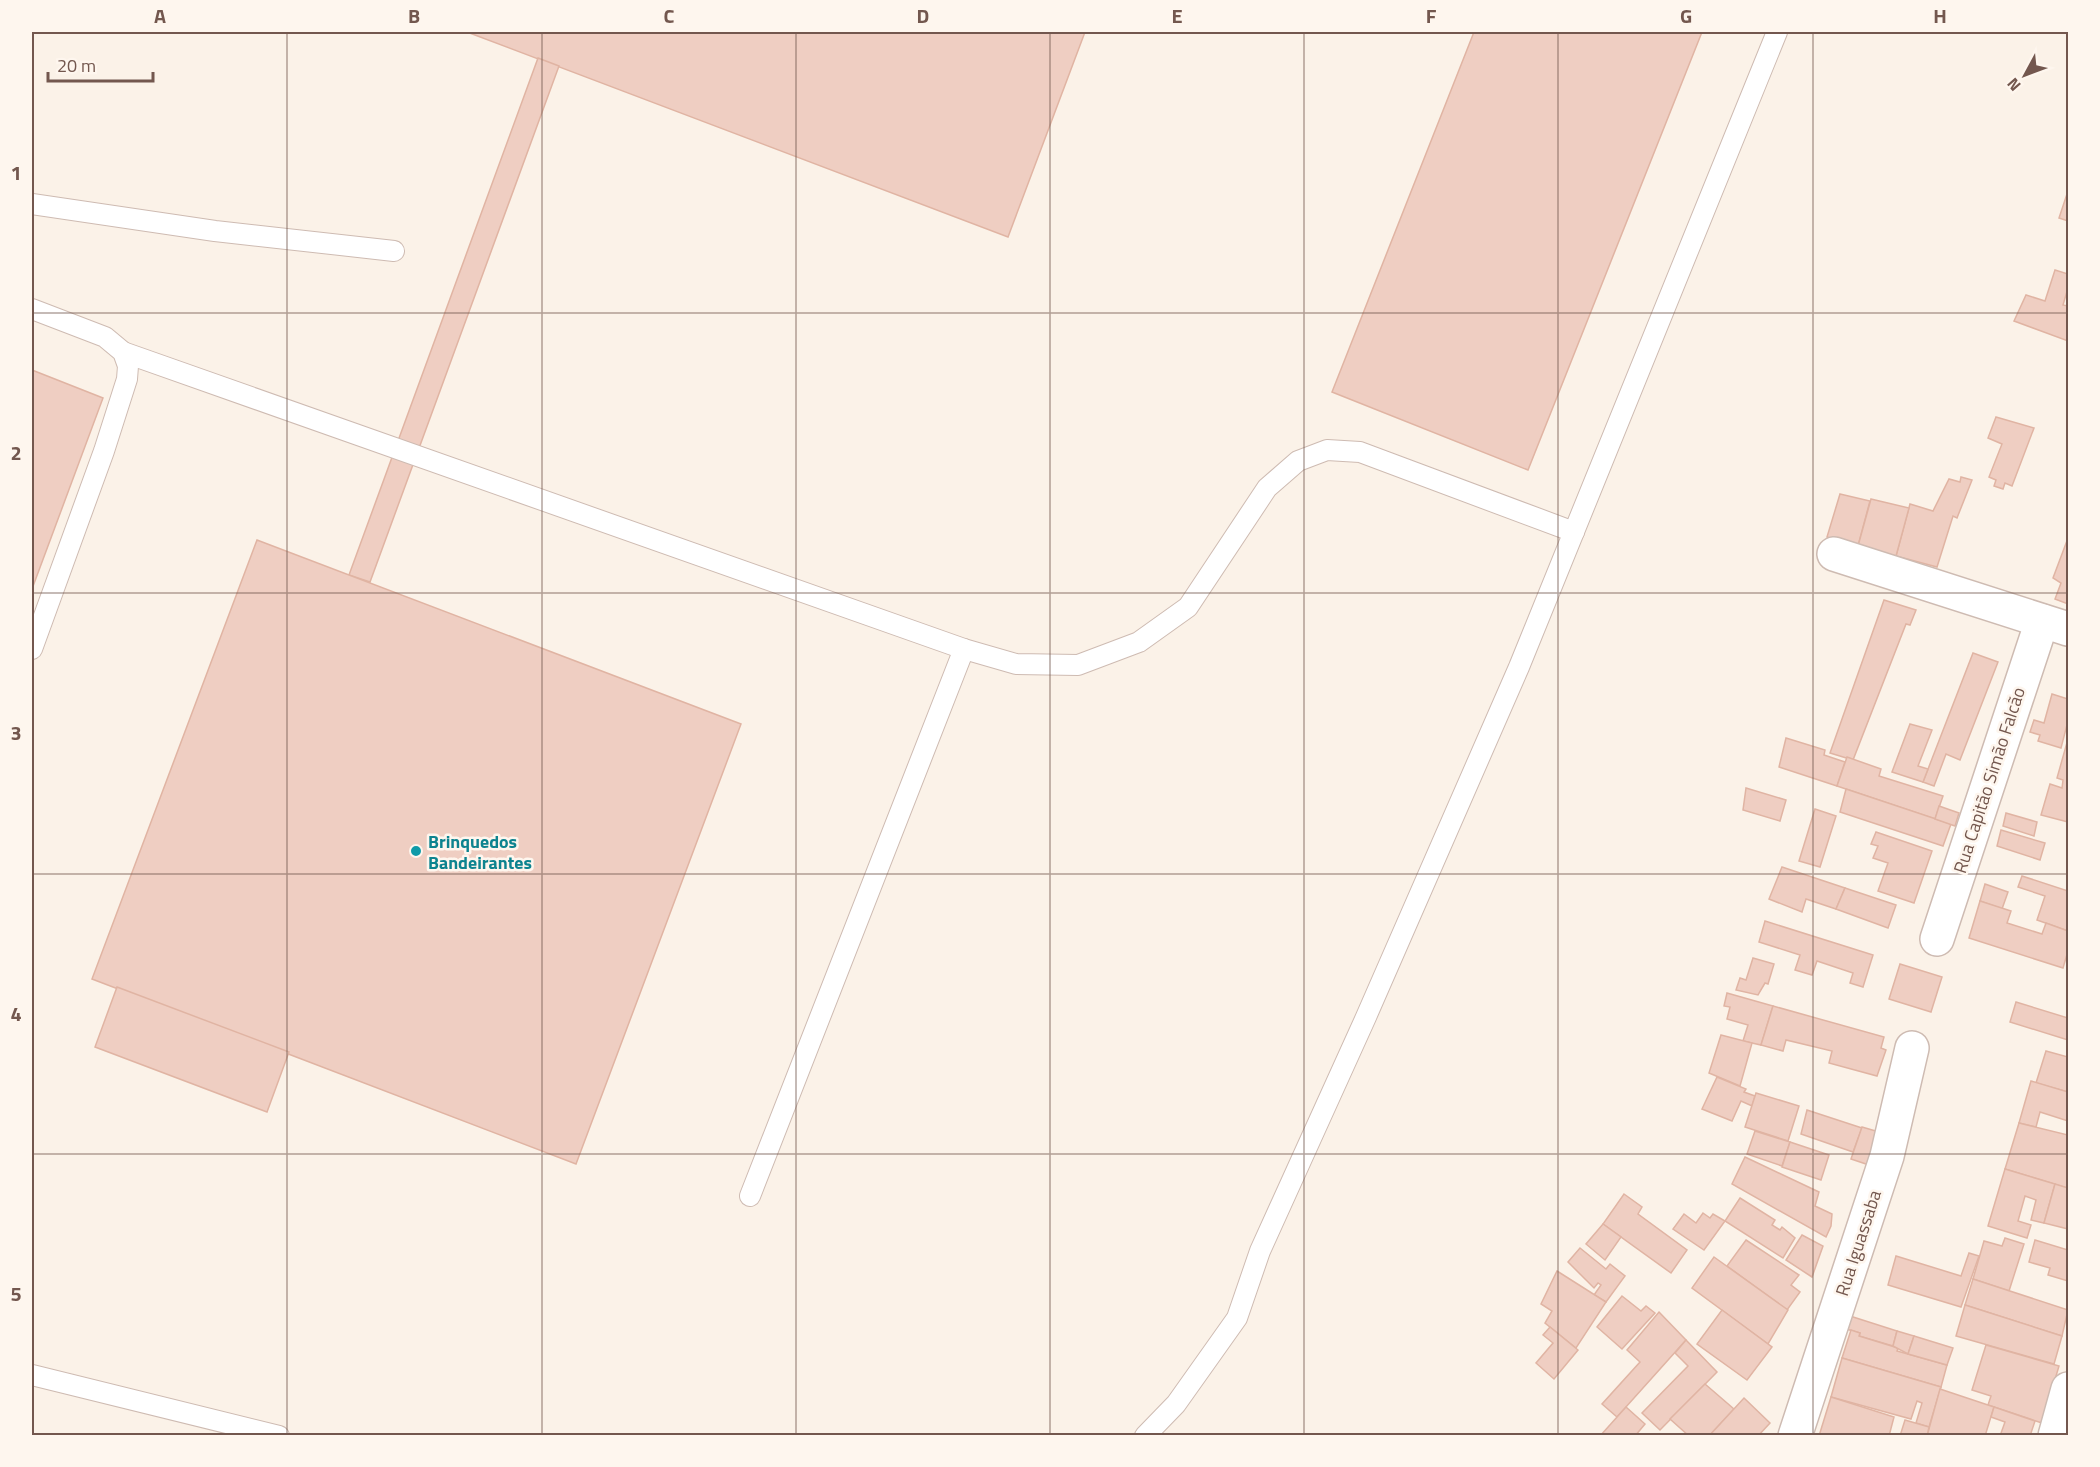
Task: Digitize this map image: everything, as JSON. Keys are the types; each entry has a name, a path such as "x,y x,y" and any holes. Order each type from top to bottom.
{"street":[{"path":"1834,554 2055,625"},
{"name":"Rua Capitão Simão Falcão","path":"1937,939 2055,625"},
{"name":"Rua Iguassaba","path":"1795,1436 1887,1156 1912,1048"},
{"path":"2055,1436 2068,1389"}],"lane":[{"path":"1145,1436 1176,1404 1237,1318 1260,1251 1366,1017 1519,667 1777,32"},
{"path":"32,204 215,231 394,251"},
{"path":"32,309 105,337 123,352 964,649 1016,664 1078,665 1139,642 1188,607 1267,488 1298,461 1327,450 1360,452 1574,532"},
{"path":"32,649 104,451 127,379 128,366 123,352"},
{"path":"750,1197 964,649"},
{"path":"32,1375 279,1436"}],"building":[{"path":"467,32 1085,32 1008,237"},
{"path":"1474,32 1702,32 1528,470 1332,392"},
{"path":"538,58 559,66 370,582 349,575"},
{"path":"2068,191 2068,221 2059,218"},
{"path":"2055,270 2068,274 2068,288 2063,305 2068,306 2068,341 2014,321 2026,295 2045,301"},
{"path":"32,370 103,398 32,589"},
{"path":"1996,417 2034,428 2012,486 2005,483 2003,489 1994,486 1996,480 1989,477 2002,444 1988,438"},
{"path":"1961,477 1972,480 1957,518 1953,516 1937,567 1896,556 1910,504 1933,511 1949,479 1960,482"},
{"path":"1840,494 1870,501 1858,546 1827,537"},
{"path":"1871,499 1909,508 1896,556 1858,546"},
{"path":"2068,538 2068,604 2055,599 2061,583 2053,578"},
{"name":"Brinquedos Bandeirantes","path":"257,540 741,724 576,1164 92,979"},
{"path":"1884,600 1916,610 1910,625 1906,624 1853,760 1830,753"},
{"path":"1973,653 1998,662 1960,760 1946,754 1934,786 1923,782"},
{"path":"2052,694 2068,699 2068,721 2061,748 2038,741 2040,735 2030,732 2034,720 2044,723"},
{"path":"1910,724 1932,730 1918,766 1928,769 1923,782 1892,772"},
{"path":"1786,738 1825,750 1824,755 1845,762 1837,786 1779,767"},
{"path":"2068,739 2068,822 2041,815 2050,784 2062,788 2063,780 2057,778"},
{"path":"1847,757 1881,769 1879,776 1943,796 1935,819 1837,786"},
{"path":"1746,788 1786,800 1780,821 1743,810"},
{"path":"1846,789 1951,824 1943,846 1840,812"},
{"path":"1939,806 1959,813 1955,826 1935,819"},
{"path":"1815,809 1836,816 1820,867 1799,861"},
{"path":"2006,813 2037,822 2034,836 2003,826"},
{"path":"2001,830 2045,843 2040,860 1997,846"},
{"path":"1876,832 1932,851 1914,903 1878,891 1888,863 1873,858 1878,846 1871,844"},
{"path":"1782,867 1845,888 1836,909 1806,899 1802,912 1769,899"},
{"path":"2022,876 2068,891 2068,931 2037,920 2045,896 2018,887"},
{"path":"1985,884 2008,892 2002,909 1980,901"},
{"path":"1845,888 1896,905 1888,928 1836,909"},
{"path":"1980,901 2011,911 2007,923 2042,934 2046,923 2068,931 2068,951 2063,968 1969,938"},
{"path":"1765,921 1873,955 1863,987 1850,983 1853,973 1817,961 1812,975 1795,970 1800,955 1759,942"},
{"path":"1753,958 1774,964 1768,984 1765,983 1758,995 1736,990 1740,978 1746,980"},
{"path":"1900,964 1942,977 1931,1012 1889,999"},
{"path":"117,987 289,1052 267,1112 95,1047"},
{"path":"1727,993 1773,1006 1761,1045 1743,1041 1748,1025 1727,1019 1730,1007 1724,1006"},
{"path":"2016,1002 2068,1018 2068,1040 2010,1022"},
{"path":"1773,1006 1884,1037 1881,1048 1886,1050 1877,1076 1829,1063 1832,1051 1786,1040 1783,1051 1761,1045"},
{"path":"1721,1035 1752,1043 1740,1086 1709,1073"},
{"path":"2046,1051 2068,1057 2068,1092 2036,1083"},
{"path":"1717,1077 1746,1089 1744,1092 1755,1096 1752,1106 1741,1101 1732,1121 1702,1109"},
{"path":"2031,1081 2068,1092 2068,1121 2040,1112 2036,1127 2019,1123"},
{"path":"1756,1093 1799,1106 1788,1141 1745,1127"},
{"path":"1807,1110 1862,1128 1853,1152 1801,1134"},
{"path":"2019,1123 2068,1135 2067,1188 2005,1169"},
{"path":"1862,1127 1886,1134 1875,1167 1851,1159"},
{"path":"1755,1131 1790,1142 1782,1166 1747,1154"},
{"path":"1790,1142 1829,1155 1821,1180 1782,1167"},
{"path":"1745,1157 1819,1192 1815,1206 1832,1214 1831,1226 1826,1237 1732,1184"},
{"path":"2005,1169 2055,1184 2044,1223 2031,1220 2036,1200 2025,1196 2018,1221 2031,1225 2027,1238 1988,1226"},
{"path":"2055,1184 2068,1188 2068,1229 2044,1223"},
{"path":"1624,1194 1642,1207 1638,1214 1687,1250 1671,1273 1603,1224"},
{"path":"1740,1198 1775,1220 1772,1225 1780,1230 1782,1227 1795,1238 1783,1258 1725,1221"},
{"path":"1703,1213 1710,1218 1713,1214 1725,1221 1704,1250 1673,1229 1684,1214 1696,1223"},
{"path":"1603,1224 1621,1237 1605,1260 1586,1244"},
{"path":"1802,1235 1823,1246 1812,1277 1786,1260"},
{"path":"2005,1238 2024,1244 2009,1291 1973,1279 1984,1241 2002,1246"},
{"path":"1746,1240 1799,1275 1791,1285 1800,1292 1787,1310 1727,1266"},
{"path":"2035,1240 2068,1250 2068,1281 2048,1275 2050,1268 2029,1262"},
{"path":"1580,1248 1606,1269 1610,1264 1625,1276 1606,1302 1594,1295 1601,1285 1598,1283 1594,1288 1568,1262"},
{"path":"1969,1253 1979,1256 1961,1307 1888,1285 1896,1256 1961,1276"},
{"path":"1714,1257 1788,1310 1768,1344 1692,1288"},
{"path":"1557,1271 1606,1302 1576,1348 1545,1323 1552,1311 1541,1304"},
{"path":"1973,1279 2068,1310 2062,1336 1965,1305"},
{"path":"1622,1296 1641,1311 1646,1306 1655,1313 1622,1349 1597,1327"},
{"path":"1965,1305 2062,1336 2054,1364 1956,1336"},
{"path":"1722,1310 1772,1347 1747,1380 1697,1344"},
{"path":"1659,1312 1686,1340 1617,1417 1602,1404 1640,1362 1627,1350"},
{"path":"1850,1316 1897,1331 1893,1346 1859,1336 1860,1333 1846,1329"},
{"path":"1550,1327 1578,1350 1554,1379 1536,1363 1553,1343 1543,1335"},
{"path":"1851,1330 1860,1333 1859,1336 1898,1348 1897,1351 1947,1365 1941,1387 1842,1358"},
{"path":"1897,1331 1914,1336 1908,1354 1893,1346"},
{"path":"1914,1336 1953,1348 1947,1365 1908,1354"},
{"path":"1686,1340 1717,1372 1660,1430 1642,1413 1688,1366 1675,1353"},
{"path":"1986,1345 2059,1366 2042,1423 1988,1405 1991,1396 1972,1390"},
{"path":"1842,1358 1941,1387 1929,1427 1916,1423 1922,1403 1917,1401 1911,1419 1831,1397"},
{"path":"1705,1384 1734,1409 1709,1436 1689,1436 1670,1419"},
{"path":"1940,1389 1994,1407 1985,1436 1927,1436"},
{"path":"1831,1397 1894,1417 1889,1436 1819,1436"},
{"path":"1744,1398 1770,1423 1758,1436 1709,1436"},
{"path":"1626,1407 1645,1424 1635,1436 1600,1436"},
{"path":"1994,1407 2035,1421 2030,1436 2000,1436 2005,1422 1991,1417"},
{"path":"1905,1420 1929,1427 1927,1436 1900,1436"}],"place":[{"name":"Brinquedos Bandeirantes","path":"416,851"}]}
